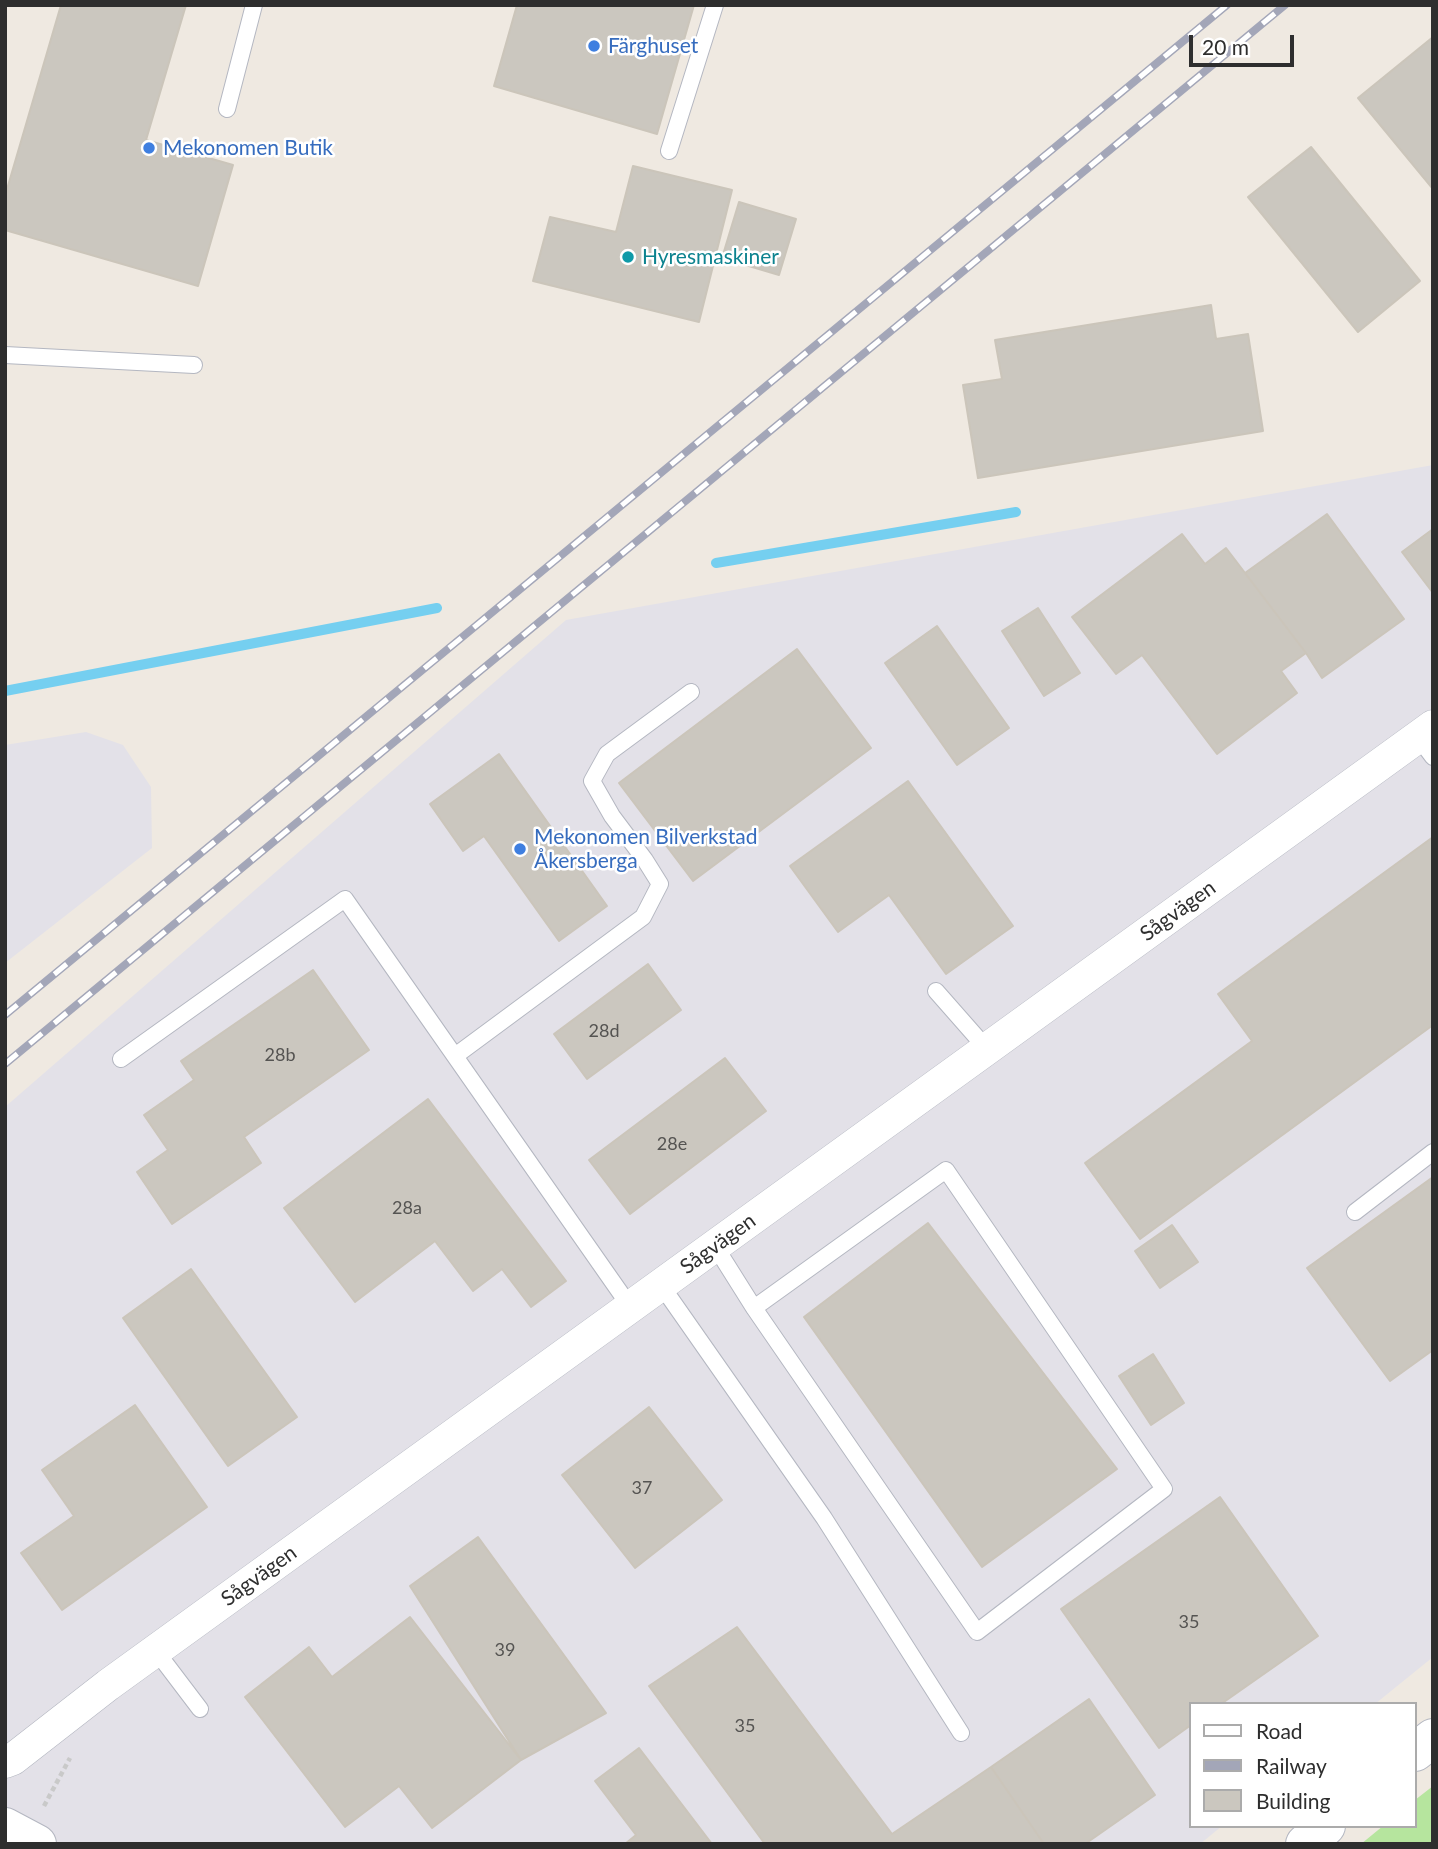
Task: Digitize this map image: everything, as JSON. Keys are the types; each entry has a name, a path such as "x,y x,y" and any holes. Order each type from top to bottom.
{"street":[{"name":"Sågvägen","path":"5,1762 13,1759 156,1651 987,1049 1428,740"},
{"path":"1417,1750 1433,1738"},
{"path":"5,1827 37,1844"},
{"path":"1305,1844 1324,1828"}],"lane":[{"path":"227,109 254,5"},
{"path":"668,151 715,5"},
{"path":"5,355 194,365"},
{"path":"454,1056 643,917 660,884 611,816 592,780 607,754 691,692"},
{"path":"121,1059 345,899 631,1308"},
{"path":"936,991 987,1049"},
{"path":"1355,1212 1433,1152"},
{"path":"715,1246 754,1308 977,1632 1164,1489 946,1170 754,1308"},
{"path":"660,1285 824,1518 961,1733"},
{"path":"156,1651 200,1709"}],"shaded area":[{"path":"1433,465 1433,1657 1377,1702 1190,1702 1190,1828 1220,1828 1200,1844 5,1844 5,1107 566,620"},
{"path":"86,732 123,745 151,787 152,848 5,963 5,745"}],"green space":[{"path":"1433,1786 1433,1844 1361,1844 1381,1828 1417,1828 1417,1798"}],"building":[{"path":"61,5 186,5 146,140 233,165 198,286 5,230 5,196"},
{"name":"Färghuset","path":"517,5 694,5 657,134 494,86"},
{"path":"1433,37 1433,189 1358,98"},
{"path":"1311,147 1420,281 1358,332 1248,197"},
{"name":"Hyresmaskiner","path":"633,166 732,190 699,322 533,281 550,217 616,232"},
{"path":"739,202 796,219 779,275 722,258"},
{"path":"1211,305 1216,339 1248,334 1263,431 978,478 963,385 1002,379 995,340"},
{"path":"1327,514 1404,619 1322,678 1245,573"},
{"path":"1433,529 1433,593 1402,552"},
{"path":"1182,534 1205,564 1226,548 1306,653 1281,671 1297,693 1217,754 1142,655 1116,674 1072,617"},
{"path":"1038,608 1080,673 1044,696 1002,631"},
{"path":"937,626 1009,728 957,765 885,663"},
{"path":"797,649 871,748 693,881 619,783"},
{"path":"499,754 607,906 559,941 484,836 463,851 430,804"},
{"path":"908,781 1013,926 946,974 889,895 838,932 790,866"},
{"path":"1433,837 1433,1025 1140,1239 1085,1163 1252,1041 1218,994"},
{"path":"648,964 681,1010 587,1079 554,1034"},
{"path":"313,970 369,1050 244,1137 261,1163 172,1224 137,1172 168,1150 144,1115 194,1080 181,1061"},
{"path":"725,1058 766,1111 630,1214 589,1160"},
{"path":"428,1099 566,1281 531,1307 502,1269 473,1291 435,1241 355,1302 284,1208"},
{"path":"1433,1177 1433,1350 1390,1381 1307,1268"},
{"path":"928,1223 1117,1469 982,1567 804,1317"},
{"path":"1172,1225 1198,1262 1160,1288 1135,1251"},
{"path":"191,1269 297,1417 228,1466 123,1318"},
{"path":"1153,1354 1184,1403 1151,1425 1119,1376"},
{"path":"135,1405 207,1507 62,1610 21,1553 74,1516 42,1470"},
{"path":"649,1407 722,1500 635,1568 562,1475"},
{"path":"1220,1497 1318,1636 1224,1702 1190,1702 1190,1726 1159,1748 1061,1609"},
{"path":"478,1537 606,1713 521,1760 410,1586"},
{"path":"410,1617 521,1760 432,1828 399,1786 345,1827 245,1697 309,1647 332,1677"},
{"path":"737,1627 892,1834 991,1767 1044,1844 765,1844 649,1686"},
{"path":"1089,1699 1155,1795 1085,1844 1044,1844 991,1767"},
{"path":"639,1748 712,1844 625,1844 636,1835 595,1781"}],"waterway":[{"path":"716,563 1016,512"},
{"path":"5,691 437,608"}],"railway":[{"path":"5,1015 1227,5"},
{"path":"5,1064 1285,5"}],"place":[{"name":"Färghuset","path":"594,46"},
{"name":"Mekonomen Butik","path":"149,148"},
{"name":"Hyresmaskiner","path":"628,257"},
{"name":"Mekonomen Bilverkstad Åkersberga","path":"520,849"}]}
